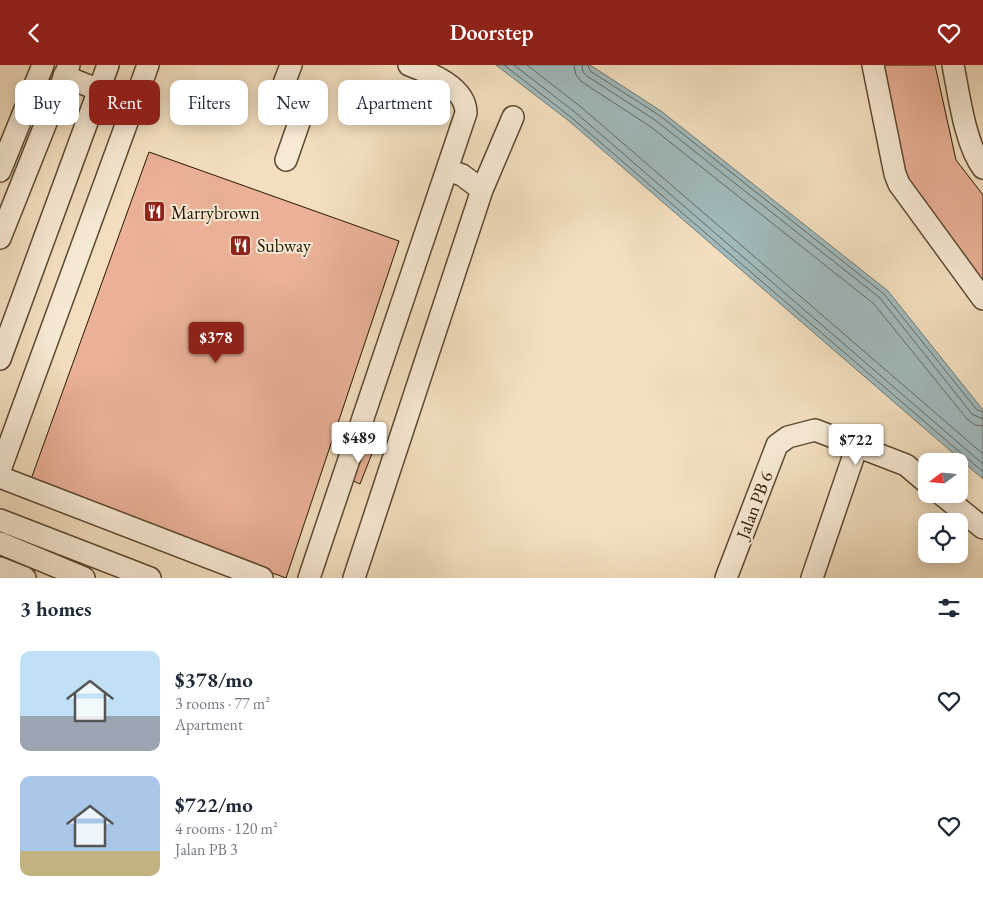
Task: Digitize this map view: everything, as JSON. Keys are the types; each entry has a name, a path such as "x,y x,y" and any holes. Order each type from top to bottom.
{"street":[{"path":"0,171 42,65"},
{"path":"102,80 108,65"},
{"path":"143,80 148,65"},
{"path":"285,80 291,65"},
{"path":"309,578 466,113 463,97 436,76 409,65"},
{"path":"872,65 895,174 899,184 983,299"},
{"path":"953,65 963,114 977,159 983,168"},
{"path":"0,238 66,70 89,83"},
{"path":"0,359 89,116"},
{"path":"354,578 482,190 513,117"},
{"path":"126,125 0,471 5,479 262,578"},
{"path":"286,160 298,125"},
{"path":"447,170 462,175 482,190"},
{"name":"Jalan PB 6","path":"726,578 777,445 788,437 815,430 857,447"},
{"path":"812,578 857,447 906,465 918,475"},
{"path":"952,503 983,528"},
{"path":"0,520 150,578"},
{"path":"0,543 84,578"},
{"path":"0,568 24,578"}],"water":[{"path":"496,65 590,65 661,111 888,291 983,410 983,479 968,466 968,453 953,453 569,121"}],"building":[{"path":"879,65 935,65 956,160 983,195 983,293 903,184"},
{"path":"149,152 399,241 286,578 30,482"},
{"path":"358,445 373,451 360,484 345,477"}],"place":[{"name":"Marrybrown","path":"155,212"},
{"name":"Subway","path":"241,245"}]}
